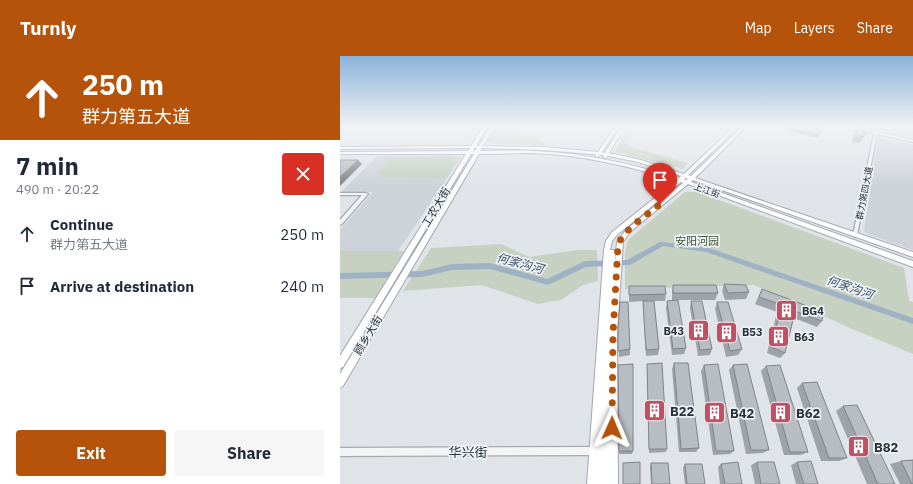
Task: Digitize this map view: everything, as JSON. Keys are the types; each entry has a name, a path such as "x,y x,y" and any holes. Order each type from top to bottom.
{"main road":[{"name":"工农大街","path":"396,288 476,147"},
{"name":"工农大街","path":"387,288 477,147"},
{"path":"595,159 603,147"},
{"path":"603,160 610,147"},
{"path":"612,484 613,334 618,251 620,242 624,234 677,190 695,166 715,147"},
{"path":"593,484 605,279 609,241 614,234 668,189 686,179 701,168 723,147"},
{"path":"340,148 475,150"},
{"name":"上江街","path":"475,150 554,148 599,153 631,159 663,168 686,179 706,186 913,255"},
{"path":"340,153 475,150"},
{"name":"上江街","path":"475,150 552,153 603,160 686,179"},
{"path":"663,168 681,170 695,166"},
{"path":"701,168 700,178 706,186"},
{"path":"660,173 670,181 668,189"},
{"path":"677,190 687,187 706,186"},
{"name":"上江街","path":"706,186 913,264"},
{"path":"603,484 610,282 613,242 622,232 658,203 670,196"},
{"name":"顾乡大街","path":"340,364 387,288"},
{"name":"顾乡大街","path":"340,383 396,288"}],"street":[{"name":"群力第四大道","path":"855,235 873,147"},
{"path":"340,194 366,194 340,223"},
{"name":"华兴街","path":"340,452 595,451"}],"shaded area":[{"path":"877,147 913,147 913,250 868,234 864,231"},
{"path":"377,156 462,156 398,251 340,252 340,230 373,192 340,193"}],"green space":[{"path":"618,147 631,147 687,163 683,169 615,152"},
{"path":"452,156 457,160 445,178 379,177 377,172 391,158"},
{"name":"安阳河园","path":"685,192 697,192 904,268 909,301 913,302 913,354 850,328 754,285 625,289 625,253 628,240"},
{"path":"501,244 529,257 578,250 597,250 598,281 583,285 561,300 538,304 482,285 403,291 431,248"},
{"path":"340,251 404,251 375,298 340,298"}],"building":[{"path":"340,160 358,160 340,177"},
{"path":"724,284 746,285 749,292 728,293"},
{"path":"673,285 716,285 718,293 673,293"},
{"path":"629,286 665,286 666,294 629,295"},
{"path":"762,289 823,312 822,321 795,311 785,353 771,347 782,305 759,297"},
{"path":"678,300 686,348 673,349 667,301"},
{"path":"643,301 654,301 659,349 646,350"},
{"path":"691,301 702,301 712,349 700,350"},
{"path":"620,302 628,302 630,349 618,351 618,328"},
{"path":"717,302 728,302 742,349 730,351"},
{"name":"B22","path":"662,363 667,449 649,449 647,364"},
{"path":"674,363 688,363 699,448 681,449"},
{"path":"633,364 633,451 619,451 618,365"},
{"name":"B42","path":"718,364 734,451 716,451 704,365"},
{"path":"747,364 769,450 751,450 733,365"},
{"path":"780,365 808,452 790,452 766,366"},
{"path":"817,382 847,458 829,458 802,383"},
{"path":"857,405 895,484 878,484 843,406"},
{"path":"913,460 913,484 912,484 901,461"},
{"path":"811,461 818,484 804,484 797,462"},
{"path":"640,462 640,484 623,484 623,463"},
{"path":"738,462 742,484 725,484 721,464"},
{"path":"757,462 774,462 780,484 761,484"},
{"path":"651,463 668,463 670,484 652,484"},
{"path":"685,464 702,464 705,484 687,484"}],"waterway":[{"name":"何家沟河","path":"340,276 422,274 452,267 490,266 548,282 585,264 628,263 662,244 707,250 913,321"}],"place":[{"name":"BG4","path":"786,311"},
{"name":"B43","path":"699,331"},
{"name":"B53","path":"726,332"},
{"name":"B63","path":"778,337"},
{"name":"B22","path":"655,411"},
{"name":"B42","path":"715,413"},
{"name":"B62","path":"781,413"},
{"name":"B82","path":"859,447"}],"route":[{"path":"612,428 613,334 618,245 628,231 660,204"}]}
